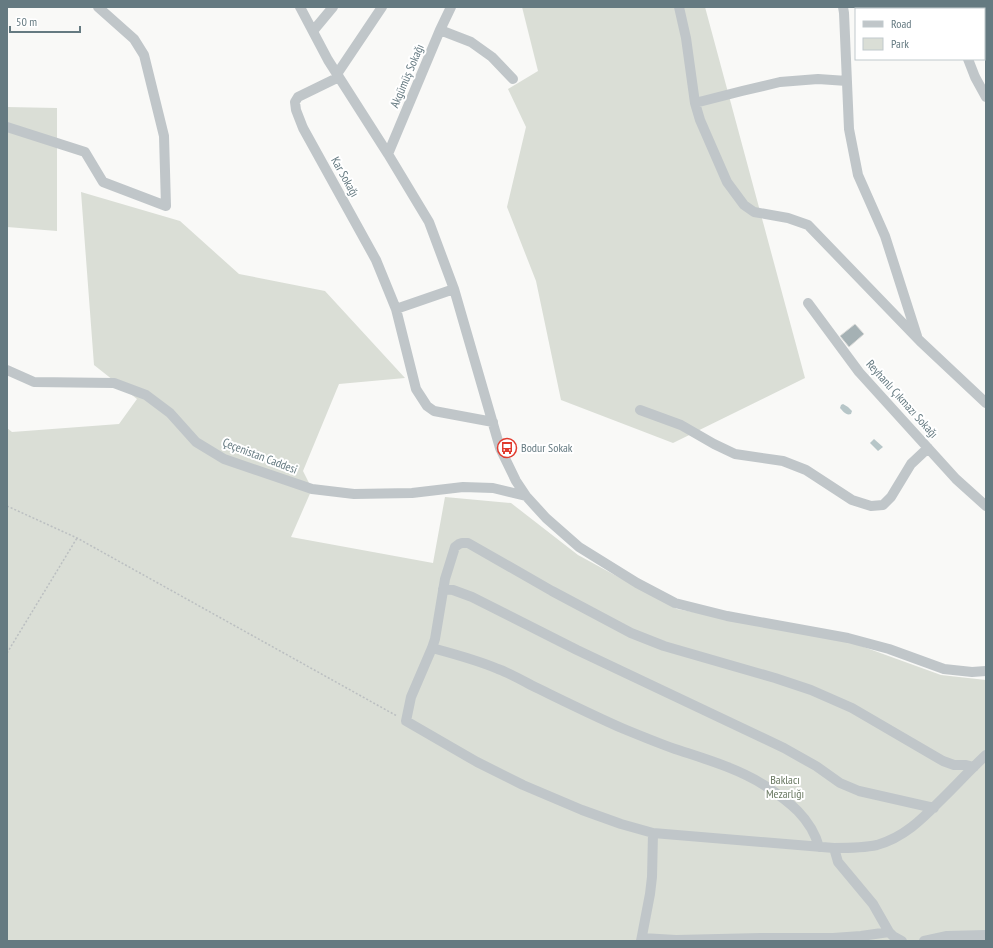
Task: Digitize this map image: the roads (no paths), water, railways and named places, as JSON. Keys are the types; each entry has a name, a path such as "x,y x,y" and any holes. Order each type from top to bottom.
{"street":[{"path":"7,127 84,152 103,182 166,206 164,136 144,55 134,39 98,7"},
{"path":"300,7 328,60 429,222 454,289 500,448 516,481 526,496 546,518 579,547 637,583 675,602 727,616 848,638 889,649 944,669 972,672 986,671"},
{"path":"313,31 333,7"},
{"path":"338,76 382,7"},
{"name":"Akgümüş Sokağı","path":"388,154 451,7"},
{"path":"678,7 686,38 700,120 727,182 744,205 754,212 788,218 808,225 918,338 986,403"},
{"path":"843,7 849,129 858,175 885,236 918,338"},
{"path":"440,30 470,42 492,57 513,79"},
{"path":"968,60 975,77 986,97"},
{"name":"Kar Sokağı","path":"338,76 298,97 295,102 296,110 303,128 376,260 396,309"},
{"path":"696,103 742,90 780,82 818,79 847,81"},
{"path":"454,289 396,309 416,389 427,406 434,411 493,422"},
{"name":"Reyhanlı Çıkmazı Sokağı","path":"808,303 859,372 956,479 986,506"},
{"name":"Çeçenistan Caddesi","path":"7,370 34,382 114,383 146,395 170,413 196,442 224,459 312,489 354,494 412,493 463,487 493,488 526,496"},
{"path":"640,410 681,425 714,444 736,454 783,461 806,470 852,500 871,506 883,505 891,497 911,464 928,448"},
{"path":"974,767 954,765 943,761 852,708 812,690 664,646 631,633 552,591 468,543 459,544 455,548 445,579 432,648 411,697 406,721 477,762 523,785 582,810 621,824 653,833 834,848 864,847 878,844 907,832 934,808 986,755"},
{"path":"443,589 453,590 472,597 577,650 784,748 816,766 848,787 870,794 934,808"},
{"path":"432,648 466,657 499,669 622,728 752,778 773,791 800,813 812,828 819,847"},
{"path":"653,833 652,877 642,940 833,938 889,932"},
{"path":"834,848 838,862 873,904 889,932 902,941"},
{"path":"924,941 947,936 986,935"}],"place":[{"name":"Bodur Sokak","path":"507,448"}],"park label":[{"name":"Baklacı Mezarlığı","path":"785,787"}]}
